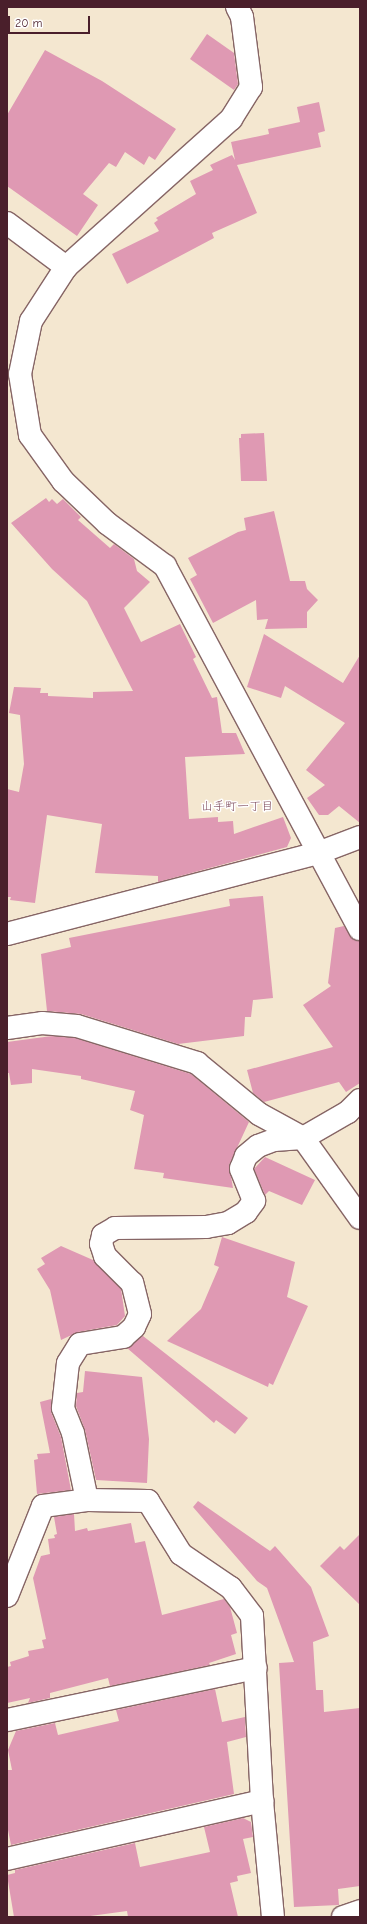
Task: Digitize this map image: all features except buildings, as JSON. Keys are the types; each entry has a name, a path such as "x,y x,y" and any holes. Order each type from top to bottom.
{"street":[{"path":"237,7 242,17 251,87 231,119 66,268 31,320 20,374 30,434 68,486 108,524 165,566 360,929"},
{"path":"7,223 66,268"},
{"path":"7,934 318,853 360,837"},
{"path":"7,1028 42,1023 77,1026 197,1063 259,1114 303,1138 360,1218"},
{"path":"88,1500 73,1432 63,1408 68,1363 80,1344 123,1337 134,1327 140,1314 132,1283 105,1256 101,1244 104,1235 115,1228 206,1227 228,1223 246,1212 254,1201 241,1169 246,1156 258,1146 274,1140 303,1138 348,1112 360,1100"},
{"path":"7,1596 43,1506 88,1500 148,1501 181,1554 232,1588 252,1616 262,1801 273,1917"},
{"path":"7,1720 256,1668"},
{"path":"7,1860 262,1801"},
{"path":"343,1917 360,1911"}],"district":[{"name":"山手町一丁目","path":"237,807"}]}
